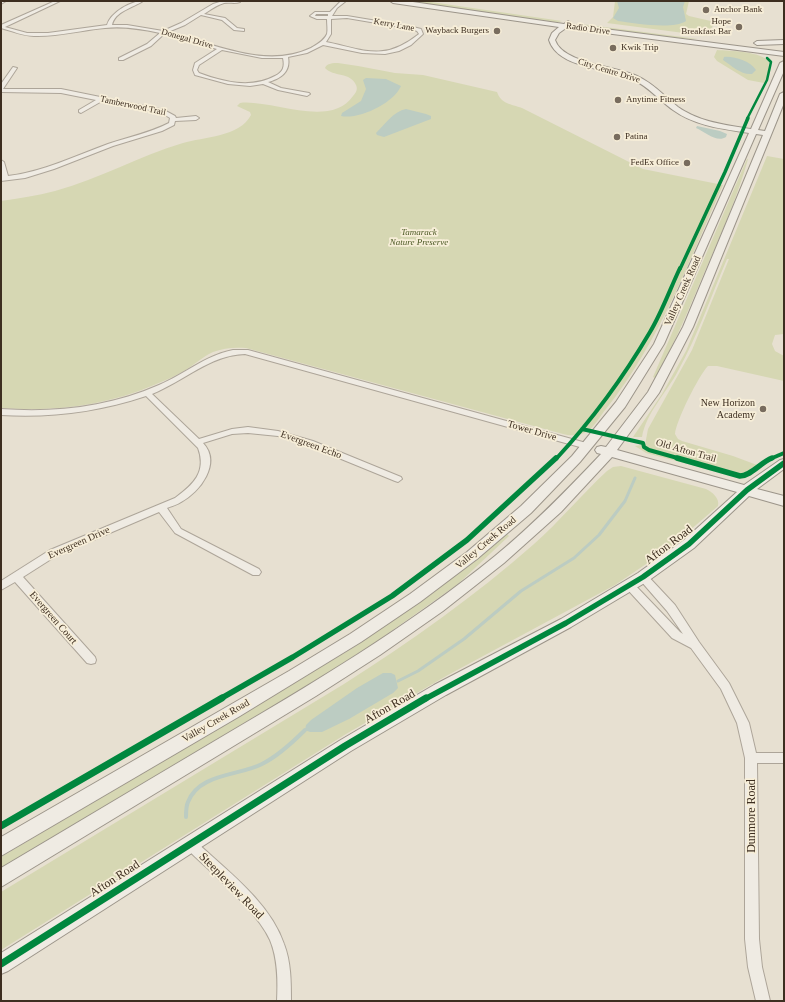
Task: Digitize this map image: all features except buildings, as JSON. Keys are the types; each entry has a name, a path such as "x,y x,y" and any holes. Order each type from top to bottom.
{"main road":[{"name":"Radio Drive","path":"393,1 566,26 728,44 784,48"},
{"name":"Radio Drive","path":"437,1 728,44 784,54"},
{"path":"566,26 558,30 552,40 555,48 562,52 564,49 560,44 560,40 566,31 566,26 570,20"},
{"path":"728,44 769,44 784,42"},
{"path":"728,44 772,58 776,64 777,80"},
{"name":"City Centre Drive","path":"562,52 568,57 579,62 642,80 655,88 673,106 684,114 700,121 769,132"},
{"name":"Valley Creek Road","path":"1,847 314,663 394,612 455,568 503,529 545,491 587,446 626,397 659,344 784,63"},
{"name":"Valley Creek Road","path":"1,878 346,670 424,618 483,573 525,538 570,494 609,452 647,401 679,347 784,94"},
{"name":"Tower Drive","path":"587,446 784,501"},
{"name":"Afton Road","path":"1,964 189,843 388,720 566,623 636,582 699,536 747,490 784,463"}],"street":[{"path":"1,27 58,1"},
{"path":"108,26 110,20 115,15 142,1"},
{"path":"322,43 329,34 331,15 336,7 344,1"},
{"path":"121,59 149,45 164,32 218,3 238,2"},
{"path":"200,14 222,19 242,30"},
{"name":"Kerry Lane","path":"322,43 366,52 384,53 403,49 421,34 419,30 412,28 331,15"},
{"name":"Donegal Drive","path":"1,27 25,34 35,35 71,32 108,26 128,26 164,32 222,49 256,56 285,56 305,52 322,43"},
{"path":"71,32 76,36"},
{"path":"222,49 197,64 195,70 197,74 237,84 265,83 277,77 286,69 287,66 285,56"},
{"path":"1,89 15,68"},
{"path":"265,83 280,89 307,94"},
{"name":"Tamberwood Trail","path":"1,89 55,91 162,111 171,114 173,117 172,124 164,128 111,145 52,168 25,176 4,179"},
{"path":"81,111 101,99"},
{"path":"173,120 196,118"},
{"path":"1,162 4,179"},
{"name":"Tower Drive","path":"1,412 44,413 81,410 114,403 147,393 176,380 217,355 225,352 245,352 587,446"},
{"name":"Evergreen Drive","path":"1,586 53,553 178,500 201,479 205,471 206,462 205,454 198,442 147,393"},
{"name":"Evergreen Echo","path":"198,442 227,432 269,430 297,438 398,478"},
{"path":"161,507 171,524 178,531 256,572"},
{"name":"Evergreen Court","path":"16,576 90,660"},
{"name":"Dunmore Road","path":"636,582 676,635 695,645"},
{"name":"Dunmore Road","path":"636,582 671,608 695,645 725,686 743,724 751,758 752,939 755,967 763,1001"},
{"path":"751,758 784,758"},
{"name":"Steepleview Road","path":"189,843 254,908 270,928 279,950 284,974 284,1001"}],"green space":[{"path":"402,1 424,1 562,21 555,23"},
{"path":"615,1 689,1 686,14 715,22 707,36 607,23 613,17"},
{"path":"581,24 698,39 665,38 576,26"},
{"path":"717,50 745,52 765,58 769,62 768,76 764,83 748,80 717,61 714,57"},
{"name":"Tamarack Nature Preserve","path":"338,63 395,73 423,75 497,92 501,99 507,103 522,108 643,169 723,185 672,301 642,357 625,384 592,428 580,434 566,435 246,348 233,348 213,352 173,377 135,392 98,403 40,409 1,408 1,201 35,196 55,191 87,180 167,148 230,132 239,128 251,115 250,112 237,106 240,103 253,103 315,112 343,106 354,95 357,88 354,81 350,78 328,71 325,68 329,64"},
{"path":"767,156 784,159 784,334 775,335 772,344 775,351 784,356 784,381 717,366 708,366 688,398 679,419 675,434 678,439 682,441 733,456 757,465 741,475 651,449 645,445 648,429 692,350 729,259 727,259 698,329 678,371 652,411 644,428 642,437 633,437 662,394 686,351"},
{"path":"747,159 740,186 730,212 677,336 655,378 653,377"},
{"path":"641,445 647,450 741,478 646,453 635,446"},
{"path":"621,466 706,489 717,498 718,506 667,550 615,585 448,675 346,734 1,950 1,892 344,684 393,652 442,618 489,582 544,535 607,471 613,467"},
{"path":"507,534 509,536 458,584 373,644 313,682 1,868 1,857 351,649 433,593"}],"shaded area":[{"path":"617,1 685,1 683,7 686,21 680,24 663,25 618,21 613,18 619,8"},
{"path":"724,57 732,57 742,60 750,64 756,70 752,74 740,72 723,60"},
{"path":"366,78 386,79 401,86 391,98 375,109 366,113 348,117 341,116 342,113 361,101 366,89 363,80"},
{"path":"406,109 431,116 431,119 384,137 377,135 376,133 397,112"},
{"path":"697,126 727,134 726,137 719,139 715,138 696,128"},
{"path":"383,673 391,673 395,675 398,688 393,693 349,719 322,732 310,732 305,730 306,725 311,720 357,688"}],"waterway":[{"path":"398,681 418,671 464,639 521,591 574,558 599,535 625,501 635,478"},
{"path":"186,817 186,807 188,802 193,793 201,786 210,780 262,764 285,749 305,730"}],"cycle path":[{"path":"1,826 293,657 392,596 467,540 551,464 585,427 605,401 651,331 725,172 741,132 767,80 771,62 767,58"},
{"name":"Old Afton Trail","path":"582,429 643,443 644,447 649,450 740,476 745,476 765,461 784,453"},
{"path":"1,964 345,746 440,690 566,623 643,577 689,544 747,490 784,463"}],"place":[{"name":"Anchor Bank","path":"706,10"},
{"name":"Hope Breakfast Bar","path":"739,27"},
{"name":"Wayback Burgers","path":"497,31"},
{"name":"Kwik Trip","path":"613,48"},
{"name":"Anytime Fitness","path":"618,100"},
{"name":"Patina","path":"617,137"},
{"name":"FedEx Office","path":"687,163"},
{"name":"New Horizon Academy","path":"763,409"}]}
